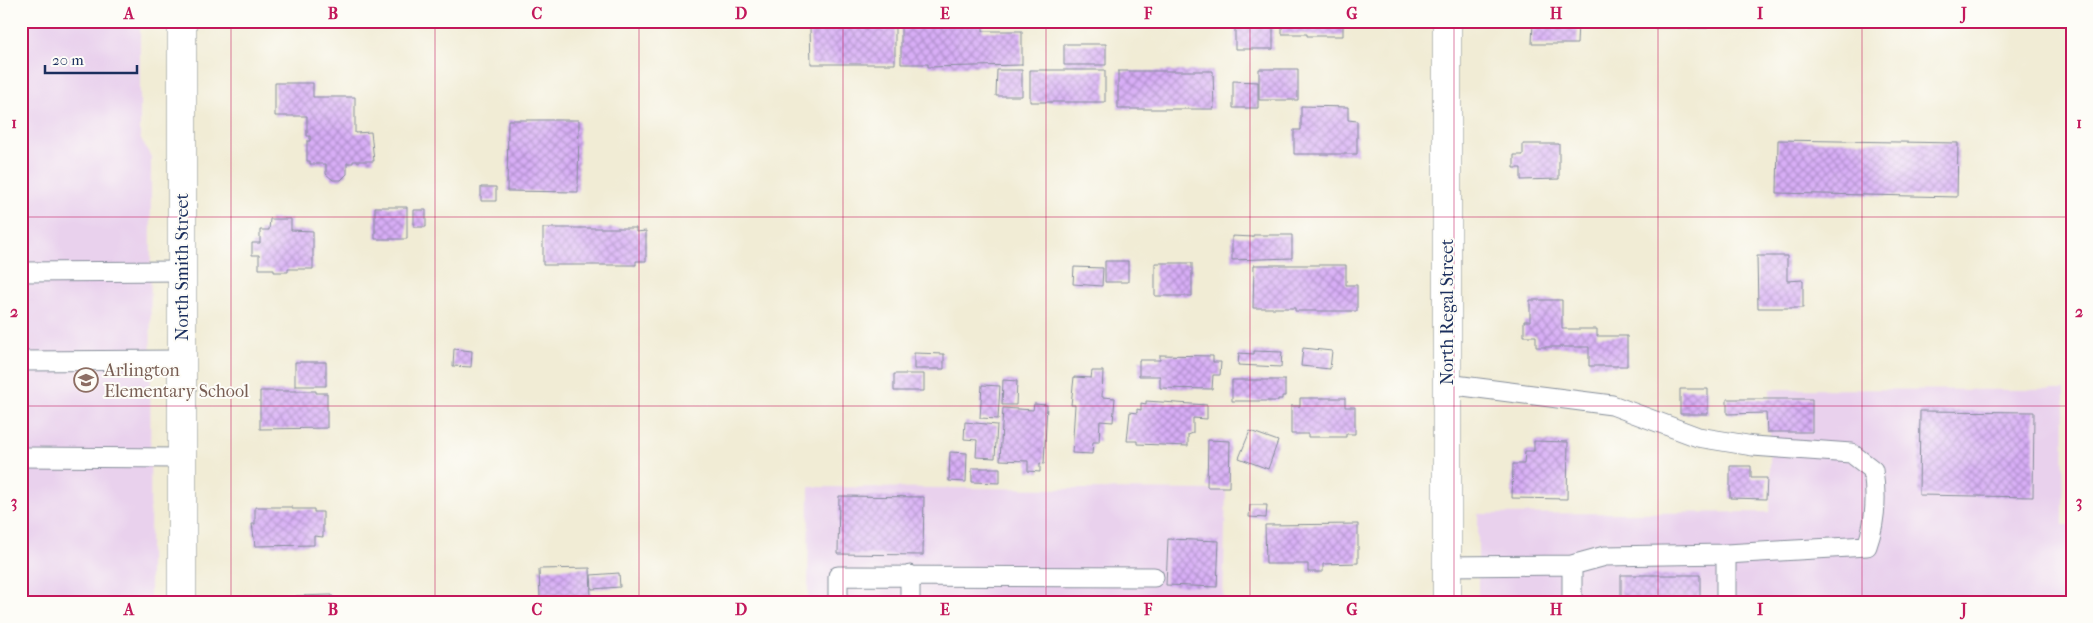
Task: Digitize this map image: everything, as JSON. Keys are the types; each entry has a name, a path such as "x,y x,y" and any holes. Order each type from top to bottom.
{"street":[{"name":"North Smith Street","path":"182,21 182,602"},
{"name":"North Regal Street","path":"1447,21 1447,602"}],"lane":[{"path":"21,272 182,271"},
{"path":"21,361 182,360"},
{"path":"1447,384 1612,405 1698,437 1753,446 1851,453 1873,470 1876,491 1874,527 1867,546 1726,554 1605,556 1572,565 1447,566"},
{"path":"21,457 181,458"},
{"path":"1726,554 1726,602"},
{"path":"1572,565 1572,602"},
{"path":"910,575 910,602"},
{"path":"838,602 838,576 1154,577"}],"shaded area":[{"name":"Arlington Elementary School","path":"21,21 140,21 140,137 151,157 150,602 21,602"},
{"path":"1770,389 2064,390 2063,525 2072,525 2072,602 1478,602 1478,514 1770,512"},
{"path":"809,487 1226,490 1223,602 808,602"}],"building":[{"path":"901,21 983,21 983,31 1022,31 1022,65 928,67 928,64 901,64"},
{"path":"1235,21 1273,21 1273,49 1235,49"},
{"path":"1282,21 1356,21 1356,24 1343,24 1343,36 1307,36 1307,34 1282,34"},
{"path":"1533,21 1578,21 1577,44 1532,44"},
{"path":"1645,21 1708,21 1708,28 1645,28"},
{"path":"810,28 895,28 895,64 811,64"},
{"path":"1064,44 1106,44 1106,65 1064,65"},
{"path":"1259,69 1298,69 1298,100 1259,100"},
{"path":"997,70 1022,70 1022,96 996,96"},
{"path":"1030,70 1105,70 1105,102 1030,102"},
{"path":"1118,71 1213,71 1214,109 1118,109"},
{"path":"1233,81 1258,82 1258,108 1233,108"},
{"path":"275,83 313,83 313,97 355,97 355,133 371,132 374,161 353,161 353,163 347,163 347,174 341,180 333,180 326,174 326,164 310,164 310,161 307,161 307,141 310,141 310,136 307,136 307,116 275,116"},
{"path":"1301,106 1348,107 1348,120 1357,121 1357,154 1294,154 1294,130 1301,130"},
{"path":"508,120 579,120 578,192 507,191"},
{"path":"1778,140 1958,143 1957,197 1777,193"},
{"path":"1523,144 1559,144 1559,179 1521,180 1521,168 1514,168 1514,155 1523,155"},
{"path":"481,187 496,187 496,201 481,201"},
{"path":"375,207 407,207 407,239 375,239"},
{"path":"414,210 426,210 426,227 414,227"},
{"path":"270,219 291,219 291,230 313,231 313,269 288,269 288,272 274,272 274,269 259,269 259,255 252,255 252,243 260,243 260,230 269,230"},
{"path":"543,228 636,228 636,232 646,231 646,261 636,261 636,265 543,265"},
{"path":"1253,235 1292,235 1292,258 1232,260 1232,236 1253,237"},
{"path":"1757,256 1787,256 1787,281 1803,280 1803,308 1758,308"},
{"path":"1105,261 1128,261 1128,282 1105,282"},
{"path":"1155,263 1192,263 1192,296 1155,296"},
{"path":"1254,265 1346,265 1346,285 1357,285 1357,311 1295,311 1295,308 1253,308"},
{"path":"1074,267 1103,268 1102,286 1073,284"},
{"path":"1530,300 1562,300 1562,329 1597,329 1597,336 1627,336 1627,366 1589,366 1589,347 1536,347 1536,336 1524,336 1524,321 1530,321"},
{"path":"1303,348 1332,351 1330,369 1301,366"},
{"path":"454,349 472,351 471,367 453,366"},
{"path":"1254,351 1282,352 1281,367 1238,365 1239,353 1254,354"},
{"path":"914,353 944,354 944,369 914,369"},
{"path":"1160,355 1213,356 1213,362 1221,362 1220,375 1213,375 1212,389 1160,388 1160,376 1139,376 1139,360 1160,360"},
{"path":"295,362 326,362 326,386 295,386"},
{"path":"1092,371 1103,371 1102,397 1115,398 1113,422 1100,421 1099,442 1093,442 1092,454 1072,453 1075,405 1071,405 1074,377 1091,378"},
{"path":"894,374 924,374 924,391 894,391"},
{"path":"1003,380 1017,381 1016,405 1002,405"},
{"path":"1232,380 1285,380 1285,396 1282,396 1282,399 1278,399 1278,401 1232,401"},
{"path":"982,385 1000,386 998,419 980,418"},
{"path":"1680,389 1708,389 1708,414 1680,414"},
{"path":"260,391 316,391 316,393 327,393 327,428 260,429"},
{"path":"1300,398 1345,398 1345,407 1355,407 1355,434 1346,434 1346,437 1308,437 1308,434 1291,434 1291,406 1300,406"},
{"path":"1727,399 1812,399 1812,432 1767,432 1766,413 1727,414"},
{"path":"1146,401 1207,405 1207,419 1193,418 1193,433 1188,435 1188,446 1137,444 1137,441 1127,441 1130,412 1137,413 1137,409 1141,410 1141,403 1146,404"},
{"path":"1034,404 1047,405 1044,464 1040,463 1040,472 1028,471 1028,461 1000,460 1003,408 1033,410"},
{"path":"1920,411 2034,412 2033,497 1919,495"},
{"path":"965,422 997,425 995,458 976,457 977,440 964,439"},
{"path":"1250,431 1278,441 1268,469 1239,458"},
{"path":"1208,440 1230,441 1229,487 1207,487"},
{"path":"1534,441 1568,442 1567,499 1512,498 1513,464 1524,464 1525,451 1534,451"},
{"path":"950,452 967,453 966,482 949,481"},
{"path":"1730,466 1751,466 1751,478 1767,478 1766,499 1730,498"},
{"path":"972,468 1000,468 1000,483 972,482"},
{"path":"839,496 924,497 923,555 838,554"},
{"path":"1250,505 1267,505 1266,518 1249,517"},
{"path":"255,507 292,507 292,509 314,509 314,512 323,512 323,537 314,536 314,545 255,546 252,524 255,524"},
{"path":"1358,524 1358,563 1323,564 1323,572 1308,572 1308,564 1266,564 1265,525"},
{"path":"1168,539 1219,541 1217,587 1166,585"},
{"path":"590,568 591,597 540,598 539,569"},
{"path":"619,573 620,587 592,589 591,575"},
{"path":"1621,575 1700,575 1700,602 1621,602"},
{"path":"332,595 332,602 296,602 296,596"}],"place":[{"name":"Arlington Elementary School","path":"86,380"}]}
